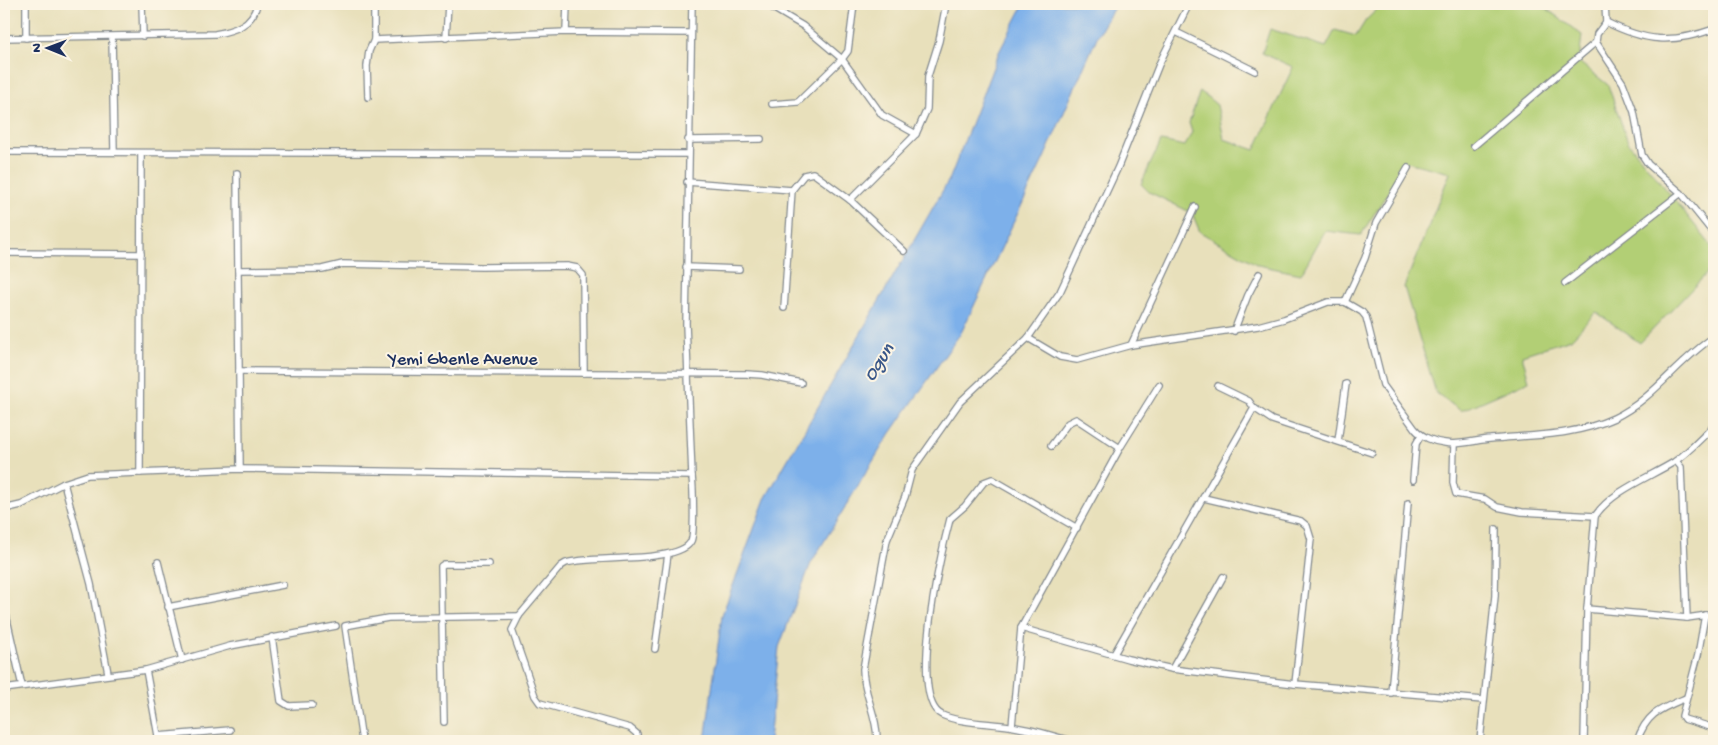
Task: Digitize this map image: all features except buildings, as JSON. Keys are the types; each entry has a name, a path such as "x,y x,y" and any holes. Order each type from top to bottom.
{"street":[{"path":"26,4 26,38"},
{"path":"142,4 143,36"},
{"path":"4,38 215,34 232,31 252,16 257,4"},
{"path":"368,97 367,66 369,51 374,40 374,4"},
{"path":"446,38 448,4"},
{"path":"566,4 566,32"},
{"path":"637,741 637,734 630,728 546,705 537,700 513,636 513,625 561,566 566,563 668,554 687,546 691,541 692,476 687,375 686,267 692,4"},
{"path":"766,4 803,26 842,59 882,115 916,134"},
{"path":"772,104 798,102 842,59 850,44 854,4"},
{"path":"850,200 916,134 927,109 928,76 939,41 946,4"},
{"path":"877,741 874,718 863,684 863,669 887,540 905,497 912,470 960,402 1028,338 1060,292 1118,167 1160,62 1189,4"},
{"path":"1605,4 1606,22 1597,34 1596,42 1623,83 1634,112 1642,155 1648,164 1681,193 1714,234"},
{"path":"1606,22 1634,35 1667,40 1691,37 1714,29"},
{"path":"374,40 566,32 690,33"},
{"path":"1176,32 1255,70"},
{"path":"112,37 114,152"},
{"path":"1474,146 1596,42"},
{"path":"688,140 761,139"},
{"path":"4,152 688,154"},
{"path":"140,473 141,153"},
{"path":"1345,302 1364,258 1376,223 1408,168"},
{"path":"237,173 240,469"},
{"path":"784,308 792,190 804,175 811,173 850,200 904,250"},
{"path":"687,182 792,190"},
{"path":"1565,283 1681,193"},
{"path":"1131,345 1195,207"},
{"path":"4,252 141,254"},
{"path":"238,270 322,269 343,264 482,267 567,266 577,268 583,275 584,373"},
{"path":"686,267 739,269"},
{"path":"1234,331 1248,295 1260,274"},
{"path":"1028,338 1060,357 1069,360 1131,345 1234,331 1284,319 1328,302 1345,302 1362,312 1366,317 1384,385 1420,435 1444,443 1454,444 1492,438 1553,435 1614,418 1654,389 1714,337"},
{"name":"Yemi Gbenle Avenue","path":"239,371 762,375 801,383"},
{"path":"1338,441 1346,384"},
{"path":"1012,726 1021,628 1120,448 1159,385"},
{"path":"1218,386 1249,401 1254,408 1272,420 1372,453"},
{"path":"1114,654 1254,408"},
{"path":"1052,446 1068,423 1076,419 1120,448"},
{"path":"1584,741 1587,609 1595,516 1602,506 1613,497 1676,461 1714,426"},
{"path":"1413,480 1416,444 1420,435"},
{"path":"1454,444 1453,482 1456,494 1485,499 1497,508 1522,512 1595,516"},
{"path":"1676,461 1681,467 1687,618"},
{"path":"4,509 21,505 64,483 88,475 240,469 692,476"},
{"path":"1072,741 1012,726 942,715 931,706 927,678 928,634 936,579 950,519 965,506 984,482 992,479 1077,528"},
{"path":"64,483 91,584 108,673"},
{"path":"1204,498 1300,521 1307,526 1311,540 1295,684"},
{"path":"1391,693 1408,503"},
{"path":"1480,741 1495,596 1496,529"},
{"path":"656,649 668,554"},
{"path":"158,562 182,660"},
{"path":"444,722 440,566 444,564 489,564"},
{"path":"1172,669 1223,577"},
{"path":"168,606 283,584"},
{"path":"4,606 22,686"},
{"path":"1587,609 1687,618 1714,614"},
{"path":"1705,615 1698,655 1682,716 1684,719 1714,728"},
{"path":"362,741 345,626 388,618 519,616"},
{"path":"4,689 108,673 146,670 272,637 336,626"},
{"path":"1021,628 1114,654 1128,660 1172,669 1295,684 1484,700"},
{"path":"272,637 282,701 289,706 312,705"},
{"path":"146,670 158,739 230,730"},
{"path":"1637,741 1645,722 1656,712 1686,698"}],"green space":[{"path":"1383,4 1540,4 1582,35 1579,62 1608,85 1628,142 1714,249 1714,266 1640,343 1596,312 1571,339 1522,355 1529,381 1461,411 1436,393 1404,287 1450,173 1407,162 1361,235 1325,231 1301,274 1258,265 1200,232 1192,213 1149,192 1141,184 1161,141 1185,146 1192,132 1189,123 1200,91 1217,105 1224,139 1255,150 1293,67 1262,53 1270,29 1326,47 1335,30 1356,36 1366,20"}],"water":[{"name":"Ogun","path":"1024,4 1116,4 1098,35 1044,158 962,331 884,443 811,563 779,647 769,741 705,741 722,615 765,499 950,178 999,52"}]}
